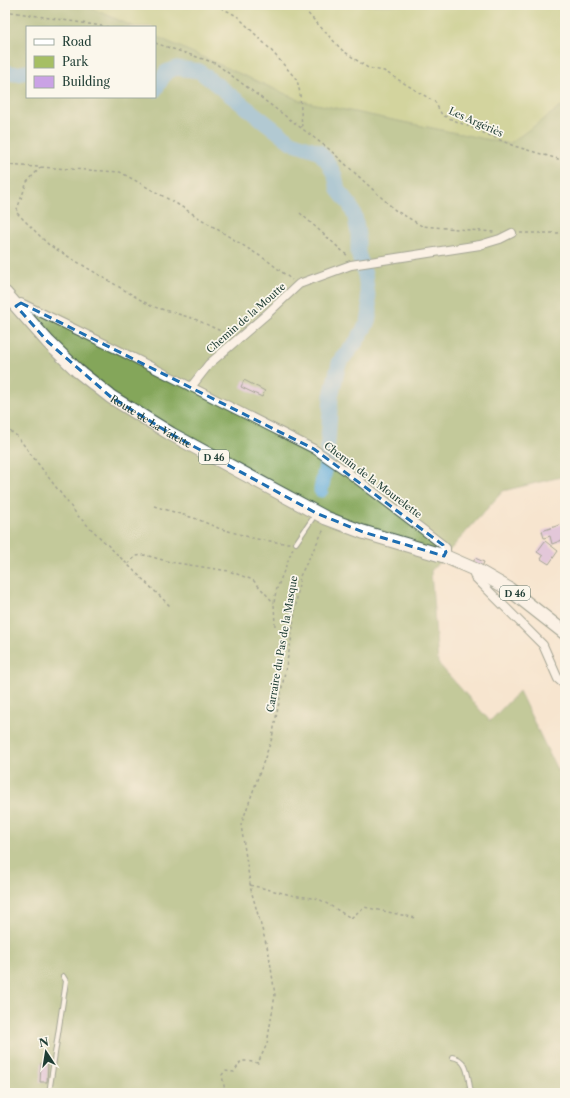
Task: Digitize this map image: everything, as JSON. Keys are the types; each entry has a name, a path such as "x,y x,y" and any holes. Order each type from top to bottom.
{"main road":[{"name":"Route de La Valette","path":"5,293 48,342 78,371 111,397 171,434 321,515 363,532 444,556 476,570"},
{"name":"D 46","path":"476,570 509,589 565,633"}],"street":[{"name":"Chemin de la Moutte","path":"191,387 209,364 299,284 356,264 480,245 500,240 512,233"},
{"path":"16,306 21,303 191,387"},
{"name":"Chemin de la Mourelette","path":"191,387 314,449 346,471 443,545 446,548 444,556"},
{"path":"476,570 474,574 475,577 543,645 558,678 565,685"}],"lane":[{"path":"296,543 321,515"},
{"path":"49,1093 66,981 62,976"},
{"path":"452,1057 459,1059 465,1065 471,1093"}],"path":[{"path":"216,5 237,16 269,48 297,80 300,93 302,128"},
{"name":"Les Argériès","path":"300,5 342,50 368,68 384,70 435,102 442,115 514,146 565,162"},
{"path":"5,12 101,26"},
{"path":"156,43 215,63 329,149 395,210 422,226 512,233 558,233 565,229"},
{"path":"5,165 120,172 177,204 268,261 292,280 292,290"},
{"path":"42,167 27,182 16,212 49,245 151,306 195,319 238,339"},
{"path":"300,214 356,264"},
{"path":"5,428 17,436 78,516 170,606"},
{"path":"154,506 197,519 218,528 256,539 283,544 296,543"},
{"name":"Carraire du Pas de la Masque","path":"224,1093 225,1091 222,1075 225,1071 234,1072 241,1061 258,1063 268,1044 276,995 269,954 250,885 241,825 272,738 291,641 300,576 324,528 321,515"},
{"path":"275,626 274,603 276,591 292,548 296,543"},
{"path":"128,564 136,556 145,555 170,562 229,571 253,580 274,603"},
{"path":"250,885 291,895 319,899 351,918 364,907 416,918"}],"highlighted area":[{"path":"21,303 314,449 443,545 446,552 444,556 363,532 316,513 171,434 111,397 48,342 16,306"}],"green space":[{"path":"5,5 84,5 132,26 26,26 26,98 156,98 156,36 301,101 509,144 565,104 565,476 503,491 431,571 438,663 490,721 519,691 565,786 565,1093 5,1093"},
{"path":"84,5 565,5 565,104 509,144 301,101 156,36 156,26 132,26"}],"building":[{"path":"244,380 265,391 262,397 241,387"},
{"path":"565,523 565,539 552,544 550,536 544,538 542,531"},
{"path":"545,541 558,551 549,564 541,559 543,556 537,552"},
{"path":"475,558 484,562 482,567 473,563"},
{"path":"41,1063 48,1064 47,1082 40,1082"}],"waterway":[{"path":"156,88 166,72 176,68 199,71 291,142 318,151 327,161 335,176 338,190 350,205 355,217 358,233 358,253 365,275 370,311 368,322 356,342 339,363 331,396 327,456"},
{"path":"5,72 16,74 26,72"},
{"path":"321,490 327,460"}]}
